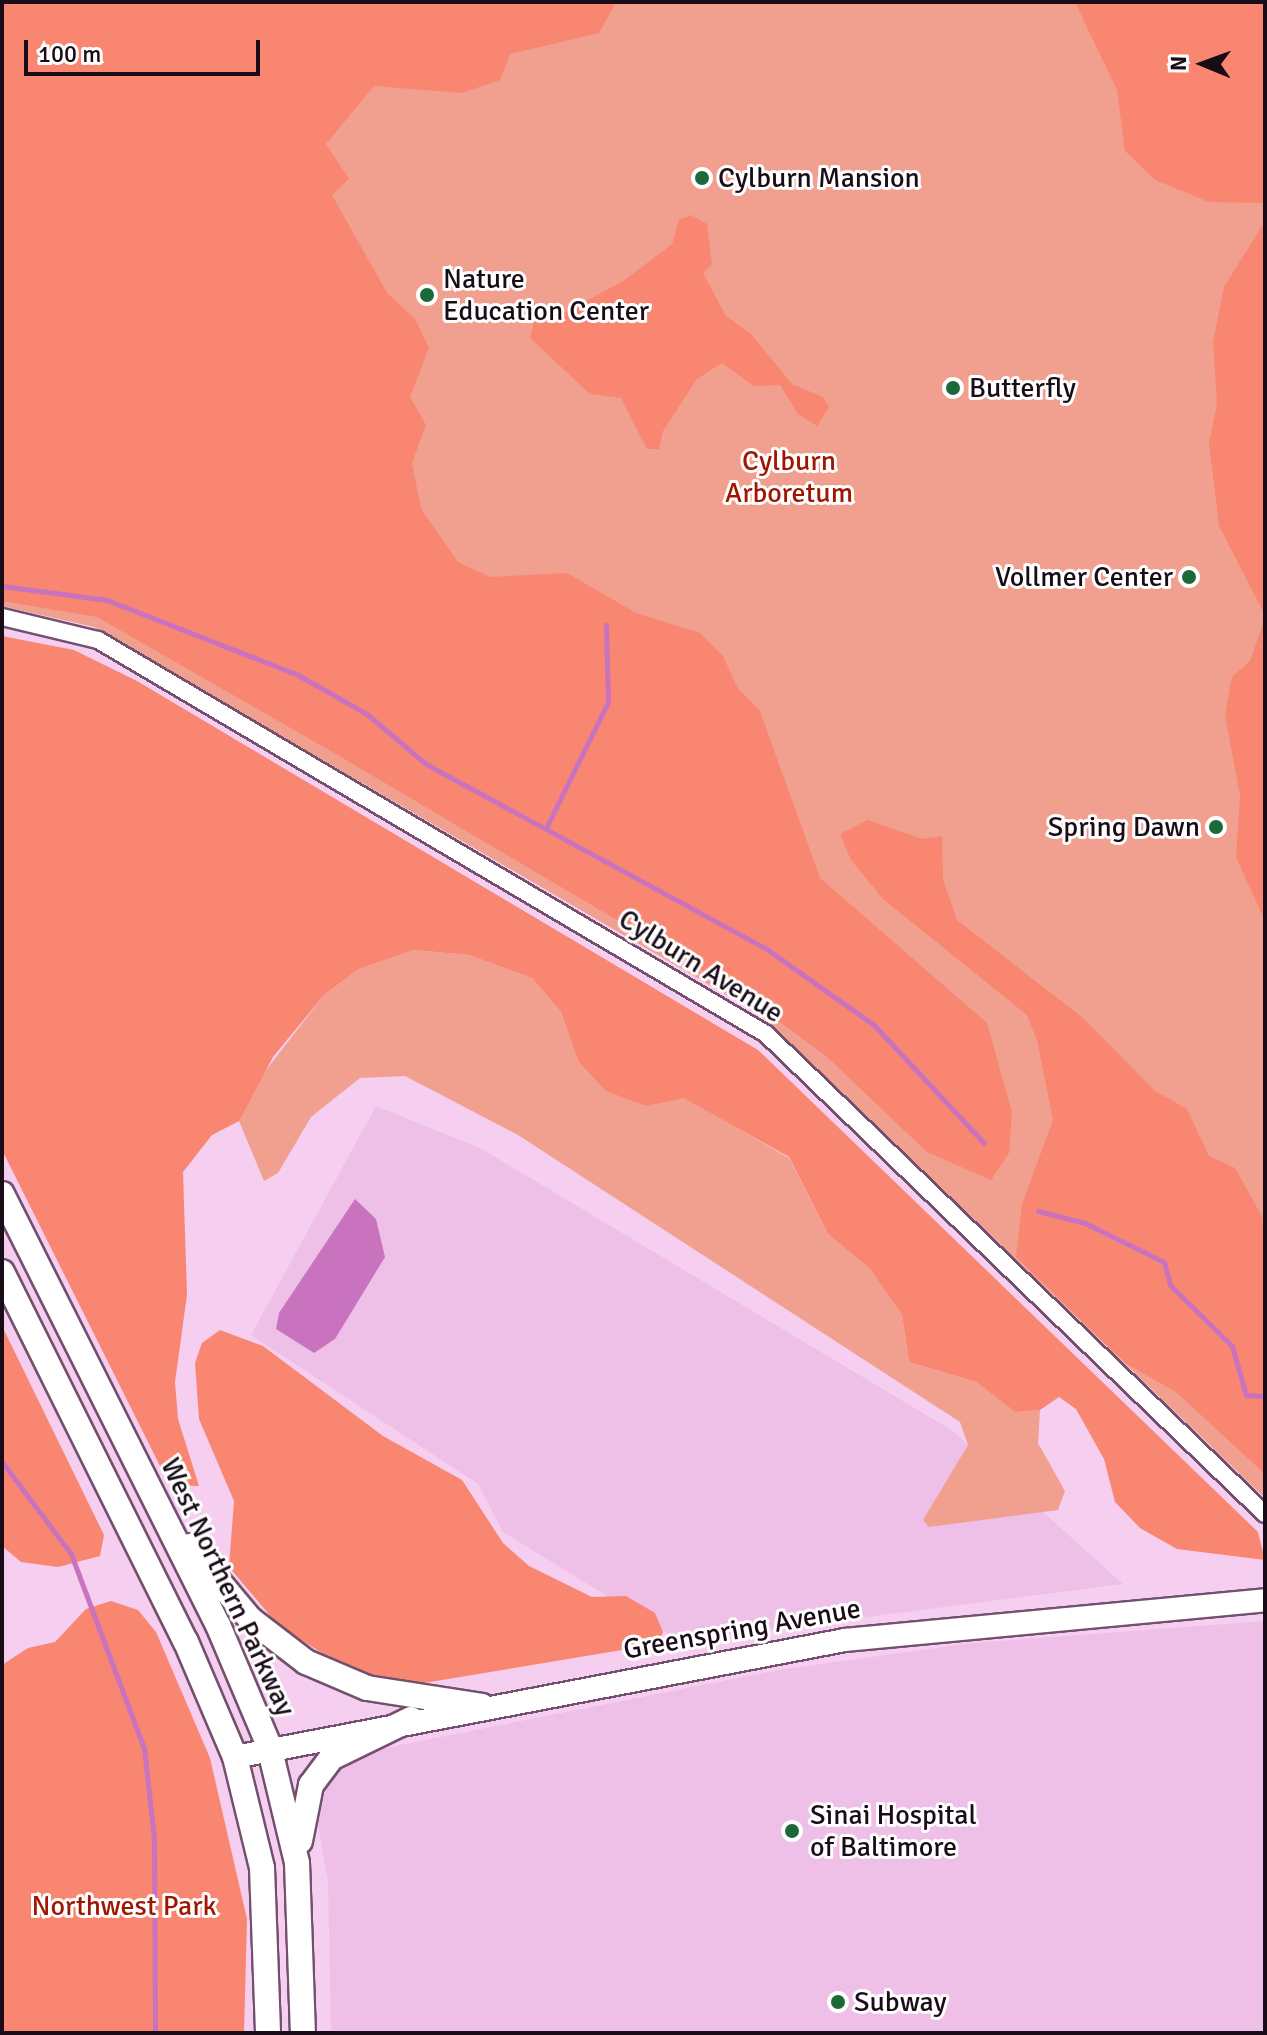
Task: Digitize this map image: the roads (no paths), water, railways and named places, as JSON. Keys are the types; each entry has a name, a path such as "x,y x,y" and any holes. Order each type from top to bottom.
{"main road":[{"name":"West Northern Parkway","path":"2,1194 158,1506 269,1746 297,1863 303,2033"},
{"path":"2,1272 186,1642 235,1757 262,1868 268,2033"},
{"path":"158,1506 250,1619 306,1662 367,1688 482,1706"},
{"name":"Greenspring Avenue","path":"235,1757 269,1746 411,1719 915,1630 1265,1600"},
{"path":"297,1863 306,1803 319,1773 350,1744 411,1719"}],"street":[{"name":"Cylburn Avenue","path":"2,617 98,640 766,1034 1265,1514"}],"waterway":[{"path":"2,586 107,600 298,675 367,714 426,764 768,950 874,1025 984,1143"},
{"path":"546,828 608,702 606,625"},
{"path":"1038,1211 1085,1223 1164,1262 1170,1285 1232,1346 1246,1395 1265,1396"},
{"path":"2,1462 71,1554 144,1748 154,1839 155,2033"}],"place":[{"name":"Cylburn Mansion","path":"702,178"},
{"name":"Nature Education Center","path":"427,295"},
{"name":"Butterfly","path":"953,388"},
{"name":"Vollmer Center","path":"1189,577"},
{"name":"Spring Dawn","path":"1216,827"},
{"name":"Sinai Hospital of Baltimore","path":"792,1831"},
{"name":"Subway","path":"838,2002"}],"park label":[{"name":"Cylburn Arboretum","path":"789,477"},
{"name":"Northwest Park","path":"124,1906"}]}
